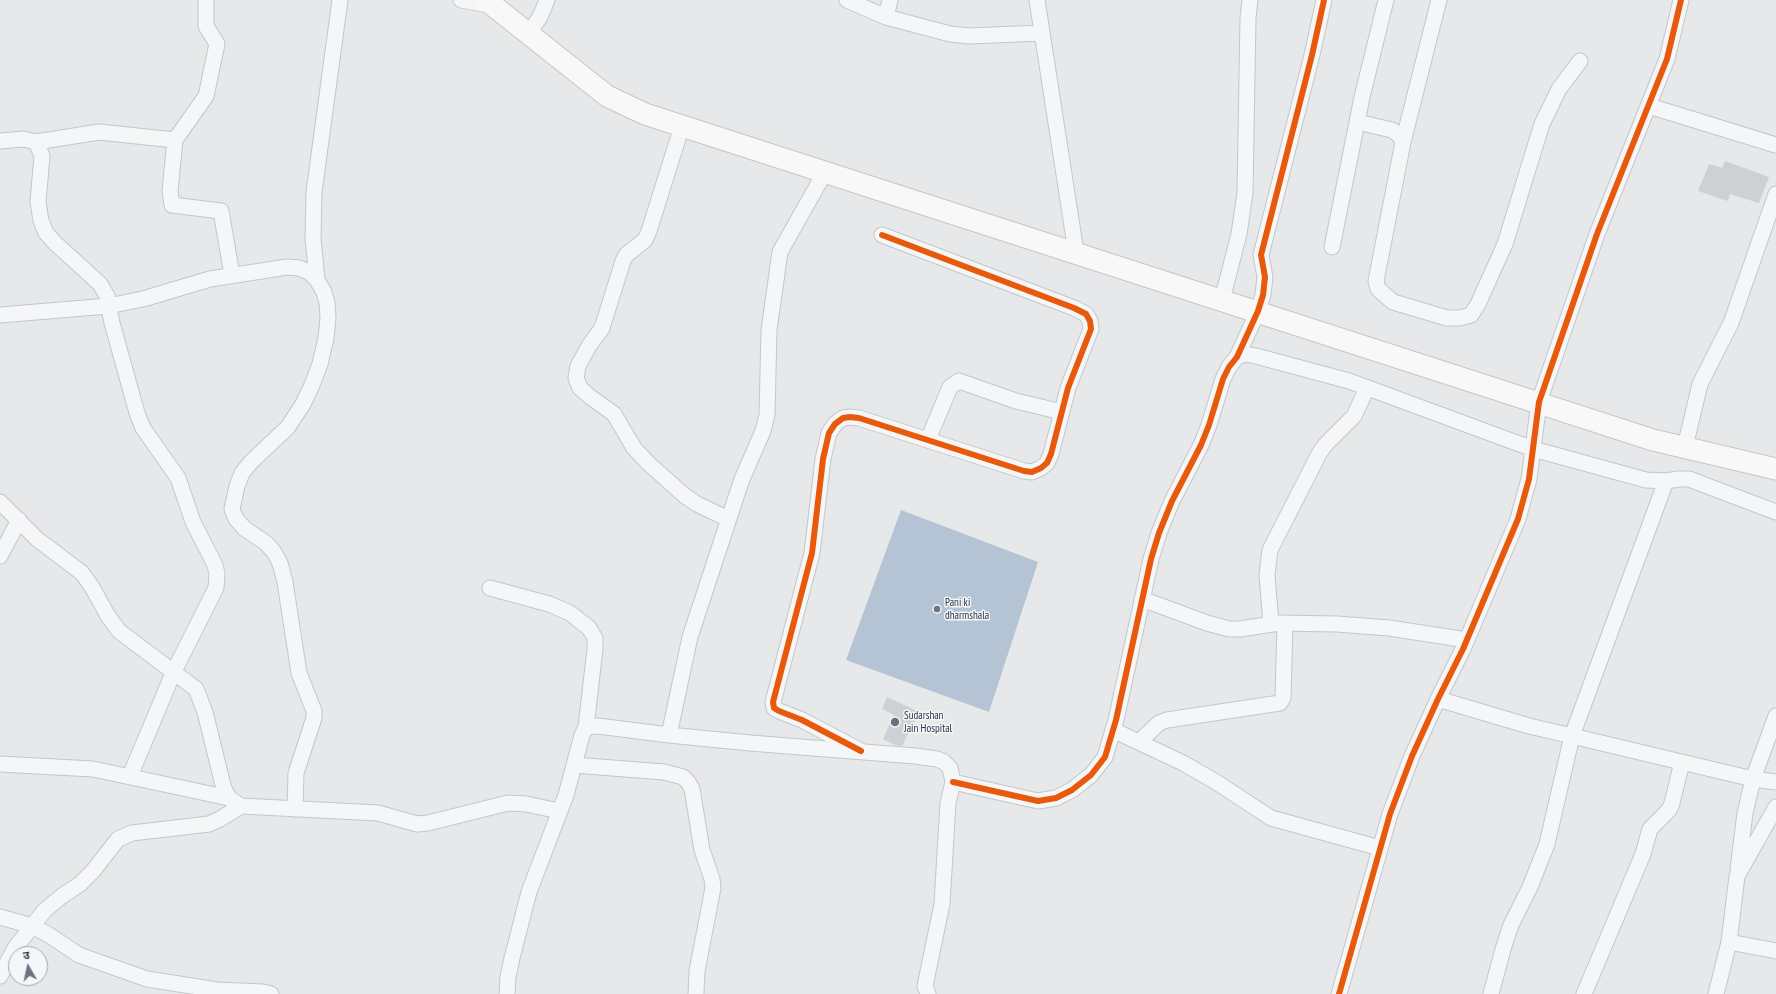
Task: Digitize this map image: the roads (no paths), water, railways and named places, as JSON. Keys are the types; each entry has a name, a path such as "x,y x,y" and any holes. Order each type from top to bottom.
{"main road":[{"path":"490,3 607,96 624,106 645,114 1076,252 1653,440 1776,469"}],"street":[{"path":"206,0 206,26 217,44 206,96 175,140 170,191 172,205 221,211 232,275"},
{"path":"317,280 313,239 314,192 340,0"},
{"path":"461,0 490,3"},
{"path":"528,34 540,17 548,0"},
{"path":"847,0 886,16 950,34 969,36 1042,33"},
{"path":"886,16 890,0"},
{"path":"1037,0 1076,252"},
{"path":"1222,300 1239,234 1245,193 1248,18 1250,0"},
{"path":"953,782 1038,800 1056,798 1072,790 1091,775 1105,758 1113,730 1151,559 1159,533 1172,501 1201,445 1209,425 1223,379 1229,367 1237,357 1258,311 1265,285 1261,256 1312,55 1324,0"},
{"path":"1332,247 1357,122 1386,0"},
{"path":"1439,0 1402,142 1376,281 1378,289 1393,302 1447,318 1460,318 1471,315 1478,304 1505,244 1544,118 1559,89 1580,61"},
{"path":"1340,994 1390,814 1407,770 1438,699 1467,640 1518,519 1528,485 1539,402 1597,234 1667,59 1681,0"},
{"path":"1649,106 1776,145"},
{"path":"1357,122 1392,130 1399,135 1402,142"},
{"path":"682,126 649,231 645,240 626,255 623,261 602,328 589,346 578,366 576,378 580,388 588,396 614,414 634,448 648,463 685,496 728,520"},
{"path":"0,141 23,139 36,142 99,132 175,140"},
{"path":"36,142 42,156 38,202 46,233 100,284 107,296 108,306 136,413 143,428 178,478 193,522 215,565 216,588 174,671 130,776"},
{"path":"669,735 690,637 742,479 763,431 767,415 769,330 780,252 825,172"},
{"path":"1685,447 1700,384 1730,323 1776,194"},
{"path":"861,752 802,720 779,712 774,708 773,702 812,553 826,442 835,424 843,418 859,418 1024,471 1032,472 1041,468 1047,463 1076,366 1091,329 1090,321 1086,314 882,235"},
{"path":"0,315 108,306 143,300 210,279 287,267 299,268 309,272 317,280 324,292 327,303 328,318 326,338 320,364 303,404 288,427 242,473 237,486 232,509 236,519 245,529 266,543 274,552 280,563 286,582 299,674 314,712 314,718 296,773 295,809"},
{"path":"1237,357 1246,354 1256,356 1349,381 1533,449 1646,480 1666,482 1679,479 1689,479 1776,512"},
{"path":"928,440 950,387 960,381 1016,401 1062,412"},
{"path":"1139,742 1159,723 1168,720 1280,703 1283,692 1278,624 1267,575 1270,550 1320,452 1354,416 1367,388"},
{"path":"1492,994 1503,949 1511,925 1530,887 1547,844 1572,736 1666,482"},
{"path":"0,502 42,544 82,573 92,587 104,610 119,631 196,689 200,698 224,789 235,802"},
{"path":"0,556 19,520"},
{"path":"490,588 562,609 578,618 589,628 595,638 586,727 582,735 559,811 529,892 508,977 507,994"},
{"path":"1142,599 1207,623 1229,629 1278,624 1337,624 1389,628 1467,640"},
{"path":"1438,699 1529,726 1752,779 1776,782"},
{"path":"1716,994 1729,942 1745,813 1752,779 1776,716"},
{"path":"586,727 598,726 669,735 937,759 944,762 950,768 953,782 948,803 942,904 925,991"},
{"path":"1113,730 1183,763 1216,782 1271,818 1380,848"},
{"path":"1584,994 1643,854 1650,829 1669,810 1672,803 1682,762"},
{"path":"0,764 93,769 130,776 235,802 295,809 378,814 417,824 428,823 508,803 526,804 559,811"},
{"path":"574,765 664,772 683,777 692,789 700,842 712,879 713,888 698,964 696,994"},
{"path":"0,976 16,948 45,910 80,884 93,871 118,839 132,832 209,824 220,819 235,802"},
{"path":"1737,876 1776,807"},
{"path":"0,917 32,926 49,935 79,955 147,979 217,990 263,992 272,994"},
{"path":"1729,942 1776,950"}],"water":[{"path":"901,510 1038,562 989,712 846,660"}],"place":[{"name":"Pani ki dharmshala","path":"937,609"},
{"name":"Sudarshan Jain Hospital","path":"895,722"}]}
